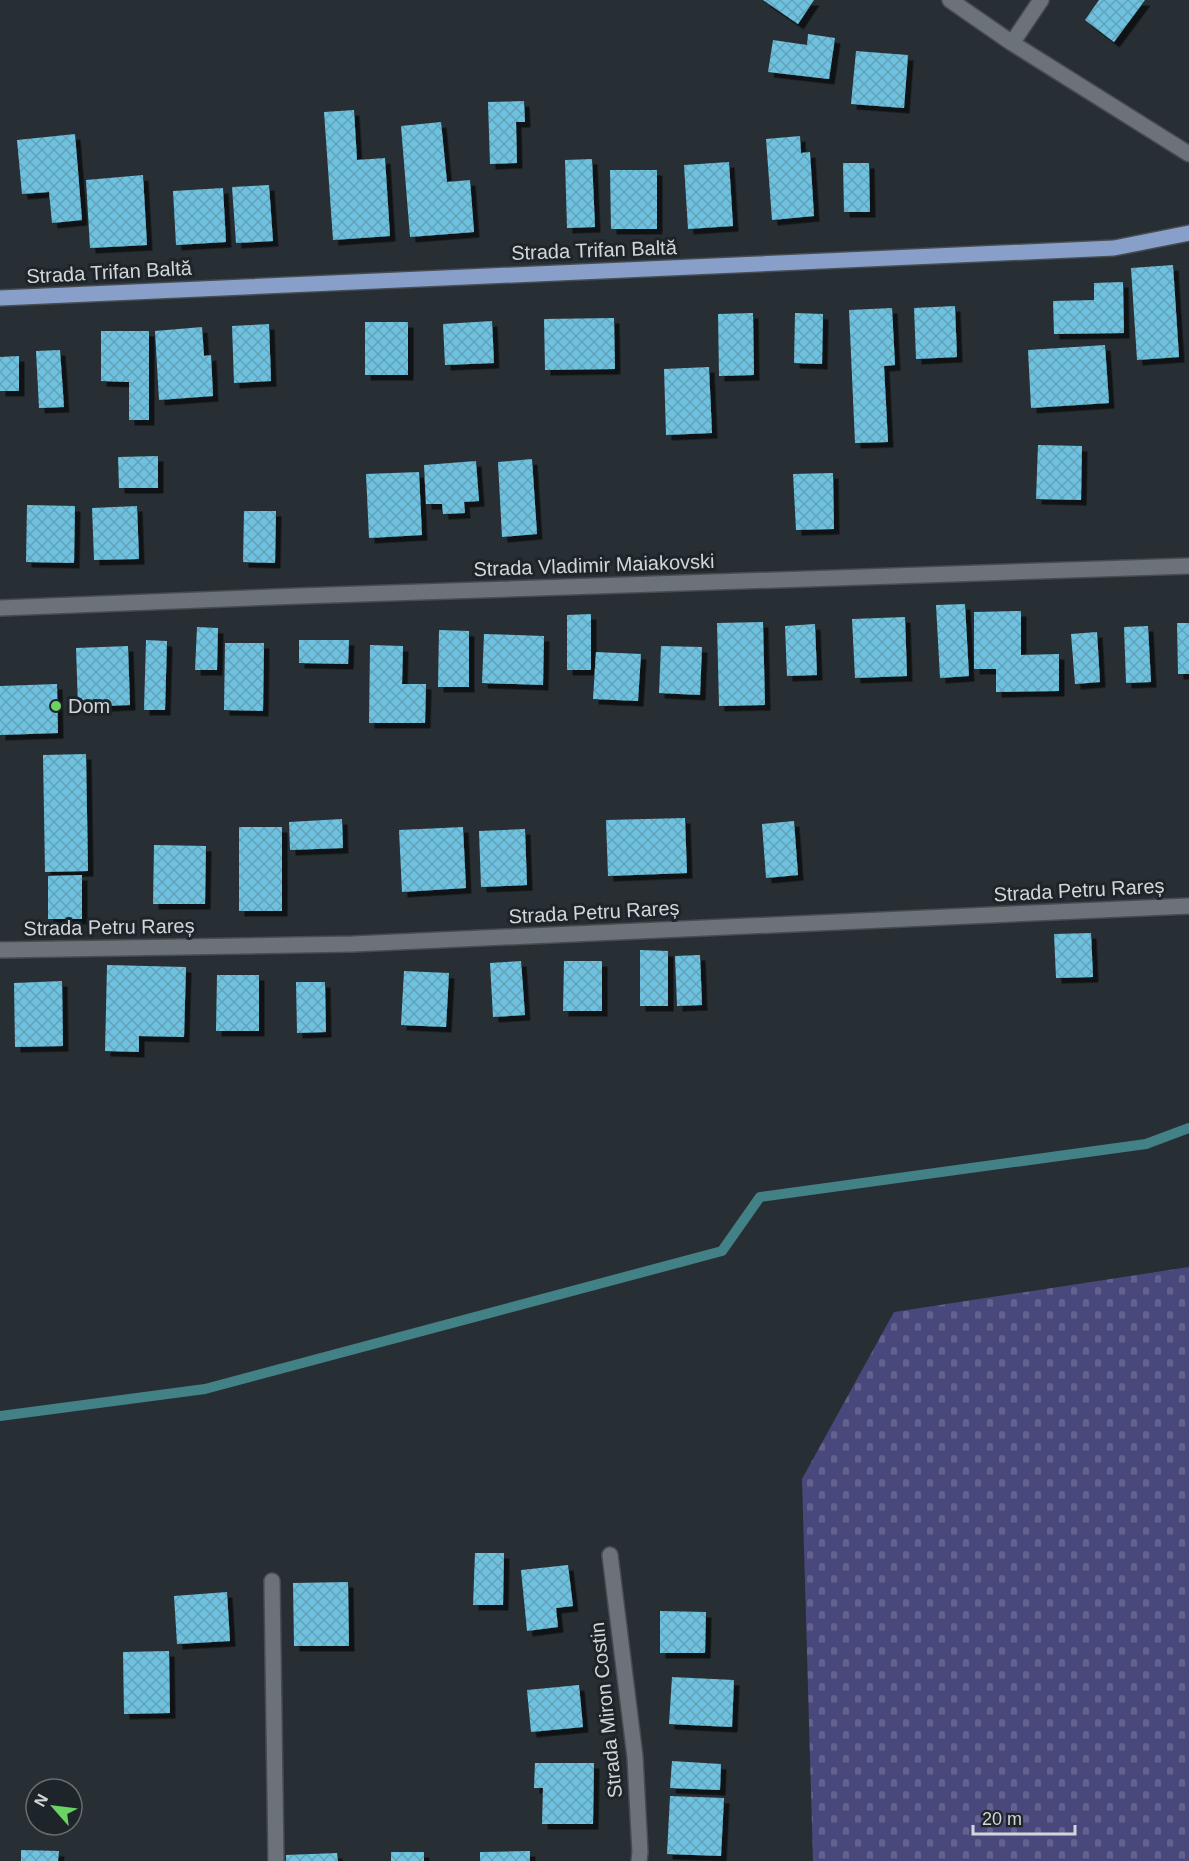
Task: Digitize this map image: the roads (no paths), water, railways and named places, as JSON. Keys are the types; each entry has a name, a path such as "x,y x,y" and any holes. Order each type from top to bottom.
{"main road":[{"name":"Strada Trifan Baltă","path":"0,298 1114,248 1189,232"}],"street":[{"path":"950,0 1012,43 1189,154"},
{"path":"1012,43 1041,0"},
{"name":"Strada Vladimir Maiakovski","path":"0,608 312,595 1189,566"},
{"name":"Strada Petru Rareș","path":"0,950 353,944 1189,906"},
{"name":"Strada Miron Costin","path":"610,1555 635,1757 639,1861"},
{"path":"272,1581 276,1861"}],"waterway":[{"path":"0,1416 205,1389 722,1251 760,1197 1146,1144 1189,1128"}],"place":[{"name":"Dom","path":"56,706"}]}
